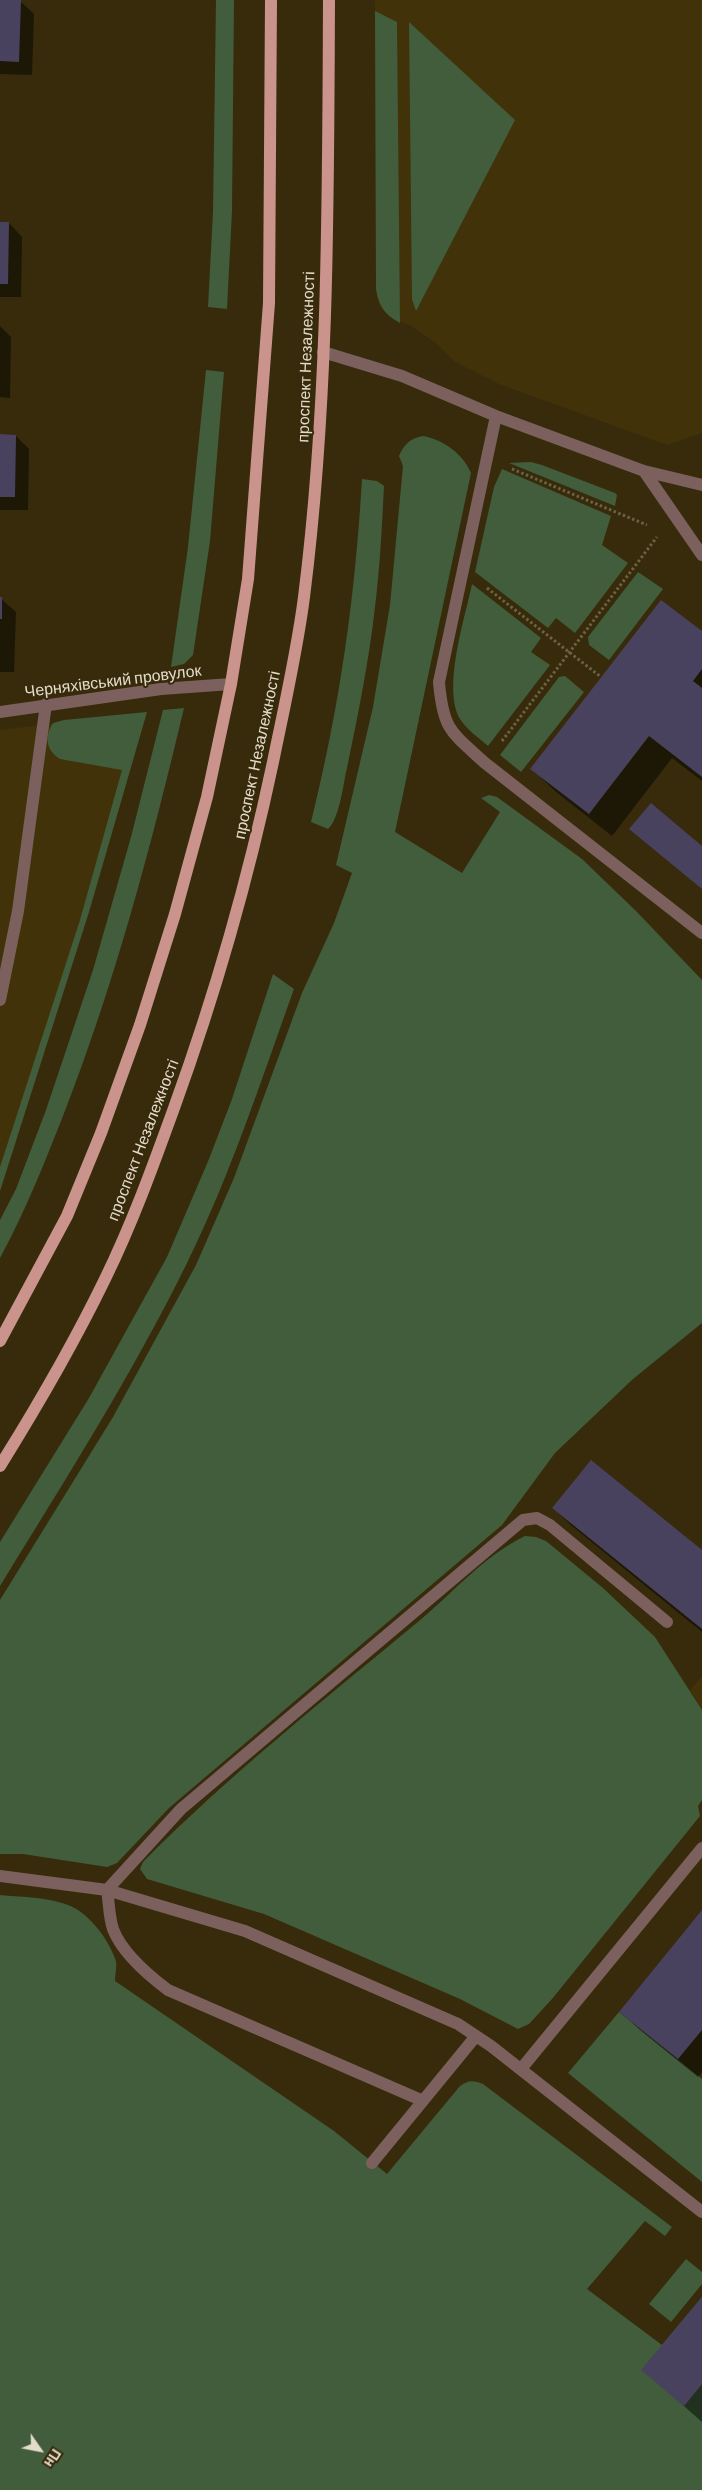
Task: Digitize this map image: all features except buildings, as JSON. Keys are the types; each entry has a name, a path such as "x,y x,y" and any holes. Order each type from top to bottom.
{"main road":[{"path":"0,1341 67,1216 100,1133 140,1025 175,914 207,798 230,684 248,580 268,312 271,0"},
{"name":"проспект Незалежності","path":"0,1466 106,1278 150,1176 194,1053 227,949 258,835 304,600 319,454 323,352 329,0"}],"street":[{"path":"323,352 402,376 496,416 644,471 702,485"},
{"path":"496,416 439,682 441,712 452,732 485,763 702,932"},
{"path":"644,471 702,556"},
{"name":"Черняхівський провулок","path":"0,712 46,704 161,690 230,684"},
{"path":"0,1000 18,911 46,704"},
{"path":"107,1890 181,1810 524,1520 536,1518 550,1525 667,1622"},
{"path":"521,2070 702,1848"},
{"path":"0,1876 107,1890 245,1931 442,2017 476,2036 702,2212"},
{"path":"107,1890 114,1929 128,1952 148,1976 168,1990 421,2100"},
{"path":"372,2162 421,2100 476,2036"}],"path":[{"path":"487,458 652,527"},
{"path":"485,763 661,531"},
{"path":"463,569 601,677"}],"shaded area":[{"path":"375,0 702,0 702,433 667,445 499,384 455,362 437,344 413,327 389,317 379,305 376,289"},
{"path":"147,712 89,912 0,1191 0,730"},
{"path":"702,1676 702,1710 690,1690"}],"green space":[{"path":"216,0 234,0 232,211 227,309 208,307 213,212"},
{"path":"375,11 397,22 400,323 383,309 376,289"},
{"path":"409,22 515,120 416,311 412,299"},
{"path":"206,370 224,372 210,541 193,655 184,664 171,667 188,547"},
{"path":"423,436 445,444 452,449 468,466 471,473 395,832 462,873 500,812 481,798 489,795 497,797 582,859 636,911 702,980 702,1323 633,1379 555,1453 502,1525 169,1808 117,1863 107,1867 23,1854 0,1854 0,1600 113,1417 196,1265 234,1178 302,993 334,923 352,873 336,865 373,707 390,605 403,466 399,456 408,442"},
{"path":"531,462 615,493 617,495 615,506 509,463"},
{"path":"502,469 611,516 602,545 628,563 575,633 556,618 548,628 475,572 494,487"},
{"path":"362,479 377,481 384,486 378,577 363,688 338,809 328,829 311,822 330,736 345,651 355,566"},
{"path":"638,572 663,589 609,660 589,645 588,637"},
{"path":"472,584 541,638 531,652 550,665 488,746 460,719 455,706 453,690 460,633"},
{"path":"565,676 584,692 521,772 500,755 559,677"},
{"path":"184,708 131,914 99,1016 49,1152 26,1206 0,1258 0,1220 16,1189 46,1110 93,970 131,837 163,710"},
{"path":"147,712 89,912 0,1191 0,1167 80,920 122,770 60,759 49,747 48,733 53,723 64,720"},
{"path":"273,974 294,989 244,1128 203,1230 144,1346 0,1586 0,1542 89,1398 167,1257 209,1159 232,1099"},
{"path":"525,1536 536,1537 546,1541 603,1588 655,1637 702,1710 702,1800 698,1806 700,1816 552,1999 529,2024 518,2029 460,1999 264,1914 147,1879 140,1869 143,1862 243,1768 419,1621 496,1553"},
{"path":"0,1895 54,1901 80,1911 108,1943 116,1961 115,1981 334,2131 387,2174 460,2086 471,2081 483,2084 672,2227 665,2236 645,2221 587,2289 662,2345 702,2297 702,2490 0,2490"},
{"path":"619,2012 702,2079 702,2182 568,2073"},
{"path":"686,2259 702,2272 702,2284 671,2322 649,2304"}]}
